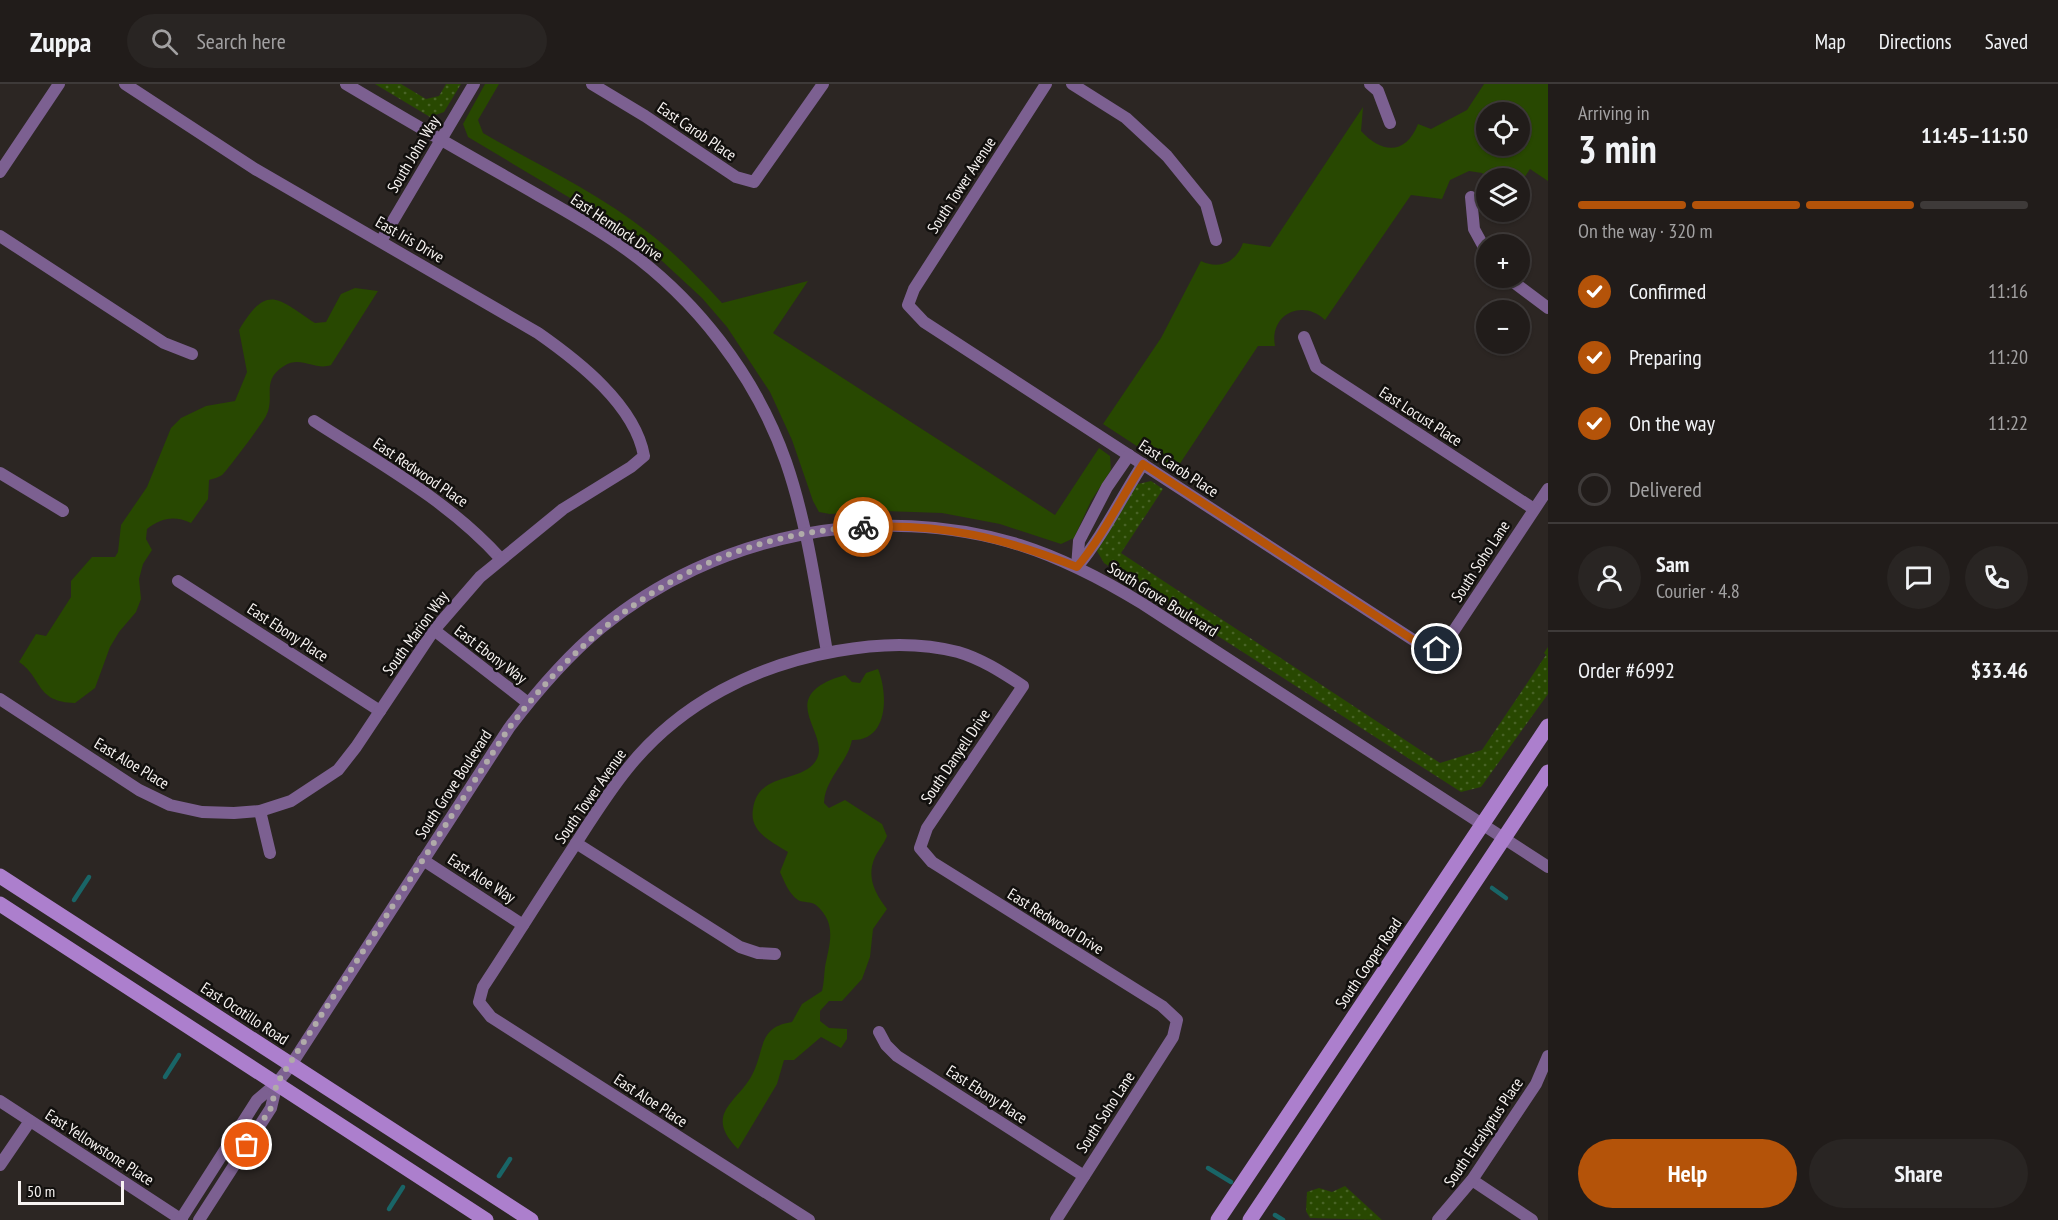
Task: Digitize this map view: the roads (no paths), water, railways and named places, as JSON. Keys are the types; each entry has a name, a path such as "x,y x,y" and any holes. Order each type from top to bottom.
{"main road":[{"name":"South Cooper Road","path":"1250,1220 1492,830 1548,726"},
{"name":"South Cooper Road","path":"1218,1220 1492,830 1548,772"},
{"name":"East Ocotillo Road","path":"0,876 531,1220"},
{"path":"0,904 486,1220"}],"street":[{"path":"0,172 59,84"},
{"name":"East Iris Drive","path":"125,84 222,149 538,333 575,358 619,406 641,438 644,456"},
{"name":"East Hemlock Drive","path":"346,84 621,246 651,268 696,312 737,364 775,433 798,498 827,652"},
{"name":"South John Way","path":"381,242 474,84"},
{"name":"East Carob Place","path":"592,84 645,116 736,177 754,182 823,84"},
{"name":"South Tower Avenue","path":"908,305 914,289 1046,84"},
{"path":"1072,84 1126,118 1167,156 1206,204 1216,240"},
{"path":"1370,84 1378,91 1390,123"},
{"path":"1471,197 1474,229 1477,234"},
{"path":"0,237 164,343 192,354"},
{"path":"1521,288 1548,308"},
{"name":"East Carob Place","path":"908,305 924,322 1418,643 1437,649"},
{"name":"East Locust Place","path":"1304,337 1316,367 1534,509"},
{"name":"East Redwood Place","path":"314,421 452,511 476,531 501,559"},
{"path":"1077,567 1079,541 1107,487 1129,455"},
{"name":"South Marion Way","path":"260,811 291,801 338,770 434,630 480,578 563,509 631,467 644,456"},
{"path":"1077,567 1096,545 1116,505 1143,464"},
{"path":"0,473 63,510"},
{"name":"South Soho Lane","path":"1437,649 1449,638 1548,489"},
{"name":"South Grove Boulevard","path":"277,1083 528,703 572,654 602,627 651,592 716,560 761,544 806,534 850,528 935,528 1002,540 1077,567 1143,604 1548,867"},
{"name":"East Ebony Place","path":"178,581 380,711"},
{"name":"East Ebony Way","path":"434,630 528,703"},
{"name":"South Tower Avenue","path":"479,1002 483,987 628,767 648,744 710,696 748,676 794,660 866,646 899,646 958,652 993,667 1023,686"},
{"name":"South Danyell Drive","path":"920,848 927,828 1023,686"},
{"name":"East Aloe Place","path":"0,699 140,790 170,805 202,812 260,811"},
{"path":"260,811 270,853"},
{"path":"576,843 740,947 758,953 775,954"},
{"name":"East Redwood Drive","path":"920,848 932,862 1162,1006 1177,1020"},
{"name":"East Aloe Way","path":"423,860 524,925"},
{"name":"East Aloe Place","path":"479,1002 491,1017 808,1220"},
{"name":"South Soho Lane","path":"1056,1220 1173,1037 1177,1020"},
{"name":"East Ebony Place","path":"879,1032 886,1045 897,1056 1084,1176"},
{"name":"South Eucalyptus Place","path":"1438,1220 1472,1180 1536,1084 1548,1056"},
{"path":"181,1220 257,1100 277,1083"},
{"path":"199,1220 271,1108 277,1083"},
{"name":"East Yellowstone Place","path":"0,1101 181,1220"},
{"path":"0,1165 30,1120"},
{"path":"1472,1180 1532,1220"}],"waterway":[{"path":"74,900 89,877"},
{"path":"1492,888 1506,898"},
{"path":"165,1077 179,1055"},
{"path":"499,1176 510,1159"},
{"path":"1208,1168 1231,1182"},
{"path":"389,1209 403,1187"},
{"path":"1275,1215 1283,1220"}]}
